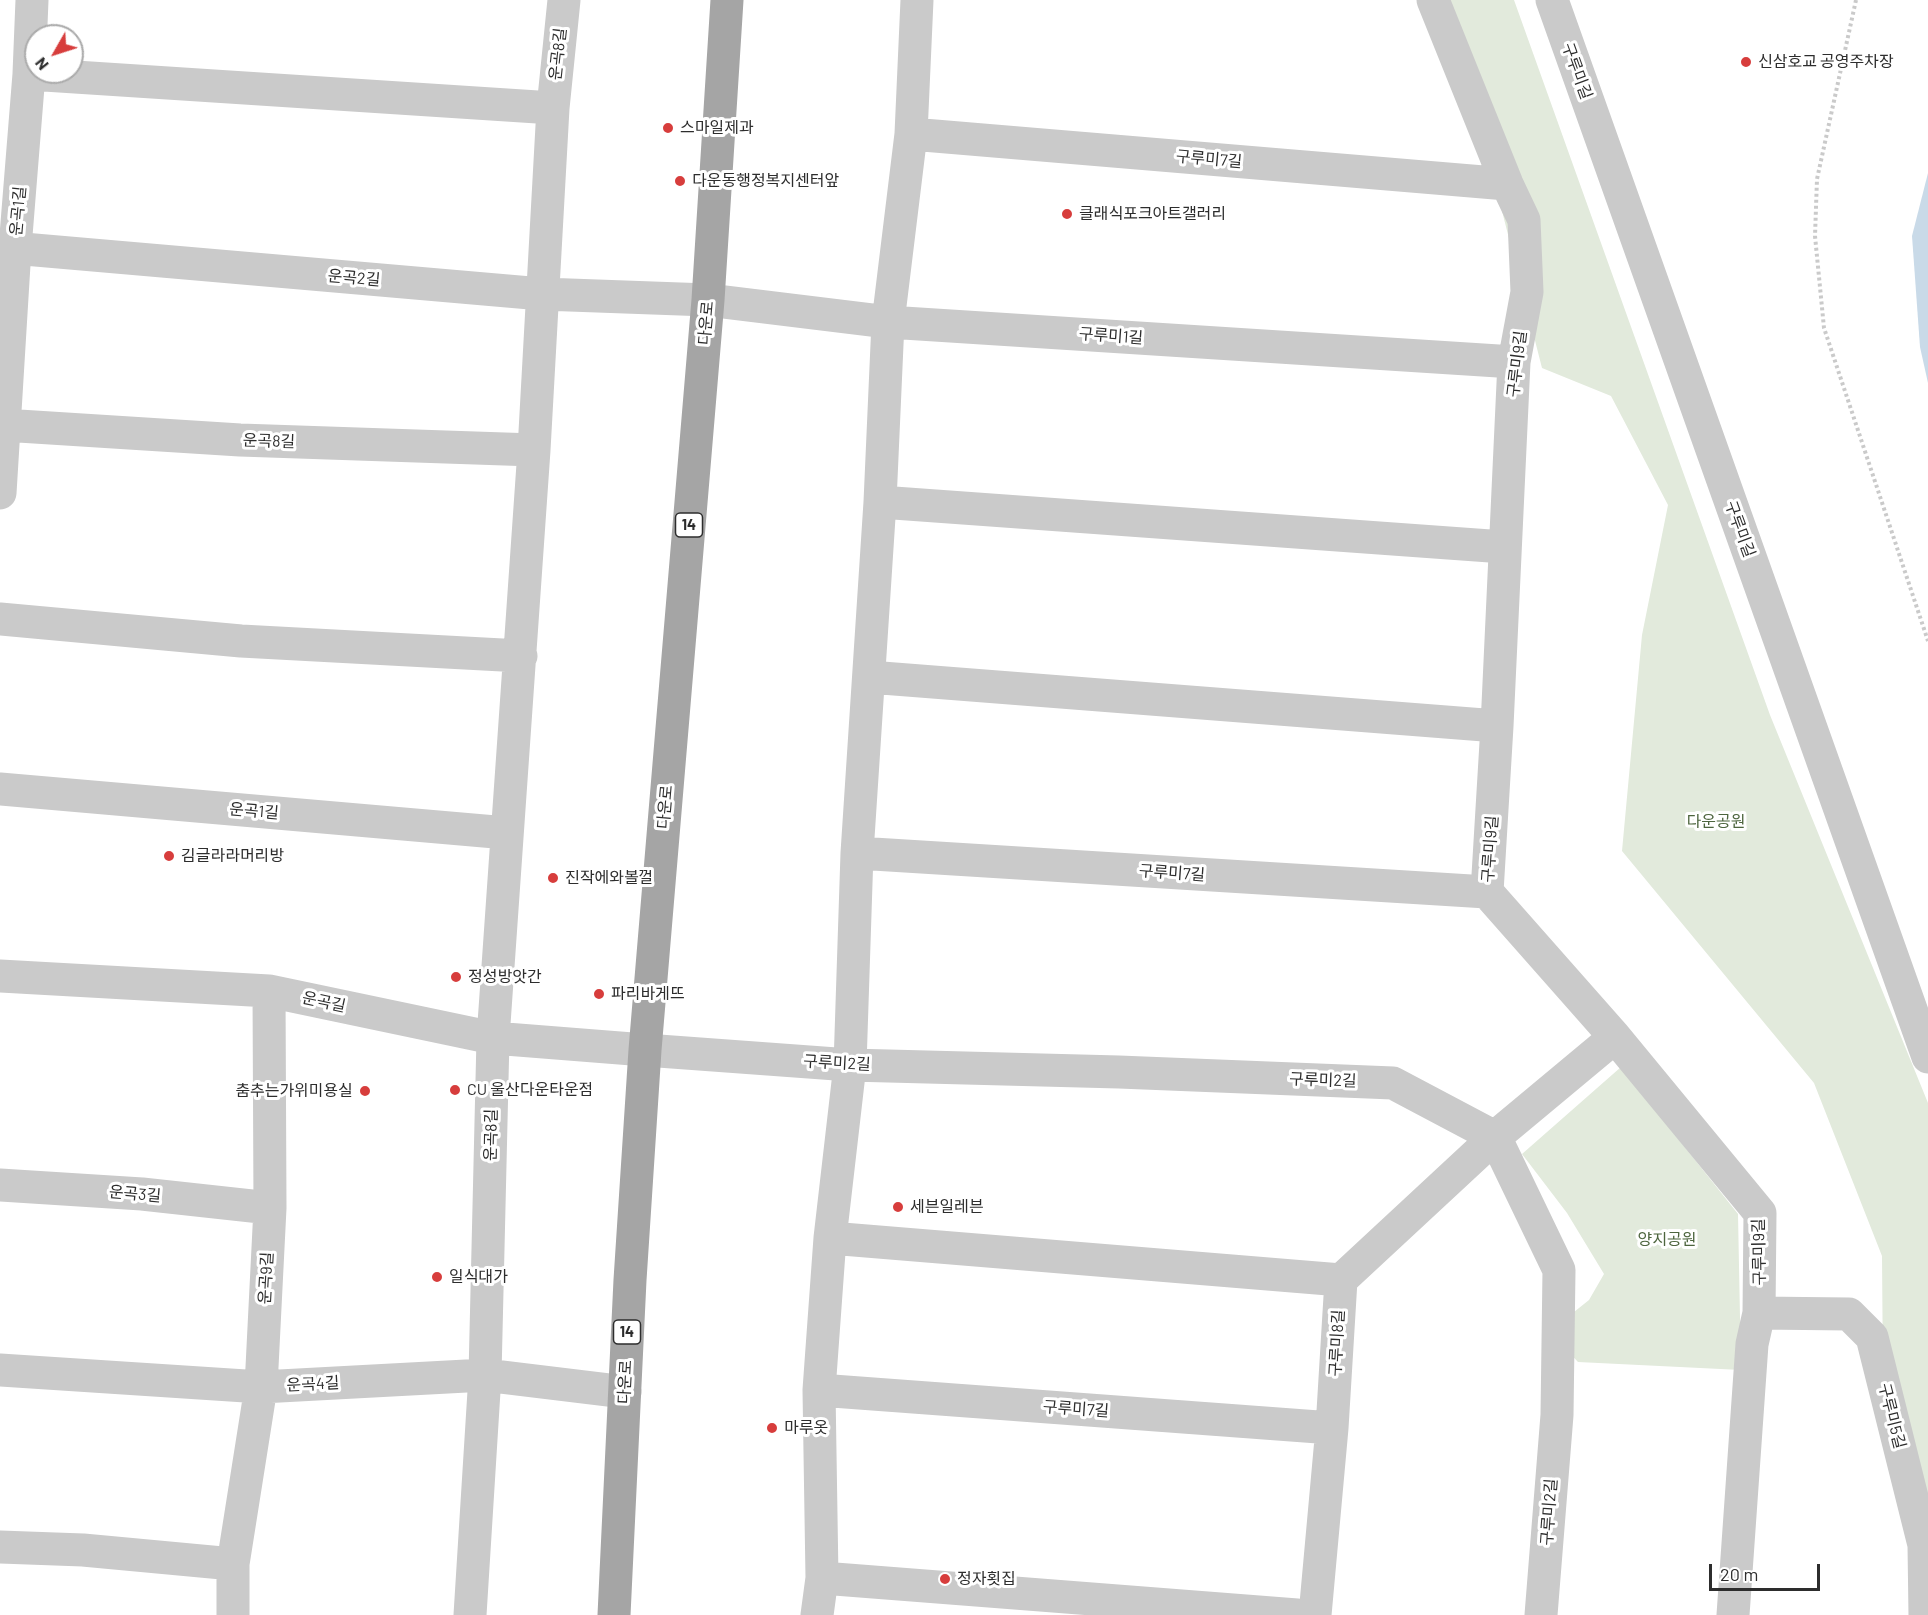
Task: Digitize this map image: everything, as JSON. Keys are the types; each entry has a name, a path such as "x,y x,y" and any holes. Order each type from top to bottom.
{"main road":[{"name":"다운로","path":"614,1615 630,1280 645,1050 708,300 727,0"}],"street":[{"name":"운곡1길","path":"31,24 32,0"},
{"name":"운곡8길","path":"470,1615 485,1375 493,1038 534,450 553,108 564,0"},
{"path":"817,1615 822,1578 819,1390 830,1238 850,1065 857,854 880,502 888,322 911,134 917,0"},
{"path":"1428,0 1433,0"},
{"name":"구루미9길","path":"1433,0 1507,184 1524,220 1527,292 1514,362 1487,892 1615,1037 1760,1213 1759,1313 1752,1344 1733,1615"},
{"name":"구루미길","path":"1552,0 1928,1057"},
{"path":"84,78 553,108"},
{"name":"운곡1길","path":"0,493 7,248 28,84"},
{"name":"구루미7길","path":"911,134 1507,184"},
{"name":"운곡2길","path":"7,248 542,294 708,300"},
{"name":"구루미1길","path":"708,300 888,322 1514,362"},
{"name":"운곡8길","path":"3,425 240,440 534,450"},
{"path":"880,502 1504,547"},
{"path":"0,619 241,641 520,656"},
{"path":"869,677 1497,726"},
{"name":"운곡1길","path":"0,789 507,833"},
{"name":"구루미7길","path":"857,854 1487,892"},
{"name":"운곡길","path":"0,976 269,991 493,1038 645,1050"},
{"name":"운곡9길","path":"233,1615 233,1564 261,1387 270,1209 269,991"},
{"path":"830,1238 1341,1280 1495,1137 1615,1037"},
{"name":"구루미2길","path":"645,1050 850,1065 1393,1083 1495,1137 1559,1270 1557,1415 1541,1615"},
{"name":"운곡3길","path":"0,1185 142,1194 270,1209"},
{"name":"구루미8길","path":"1316,1615 1332,1428 1341,1280"},
{"name":"구루미5길","path":"1759,1313 1850,1314 1872,1337 1924,1545 1925,1615"},
{"name":"운곡4길","path":"0,1370 261,1387 485,1375 625,1392"},
{"name":"구루미7길","path":"819,1390 1332,1428"},
{"path":"0,1547 83,1550 233,1564"},
{"path":"822,1578 1297,1615"}],"path":[{"path":"1856,0 1817,179 1815,236 1824,328 1928,641"}],"green space":[{"name":"다운공원","path":"1438,0 1514,0 1770,715 1928,1103 1928,1615 1883,1381 1882,1256 1814,1083 1622,851 1642,635 1668,505 1611,396 1542,368 1476,109"},
{"name":"양지공원","path":"1621,1067 1738,1214 1741,1370 1578,1362 1560,1343 1564,1320 1589,1300 1604,1274 1567,1213 1522,1154"}],"water":[{"path":"1928,173 1928,383 1920,347 1912,236"}],"place":[{"name":"신삼호교 공영주차장","path":"1746,62"},
{"name":"스마일제과","path":"668,128"},
{"name":"다운동행정복지센터앞","path":"680,181"},
{"name":"클래식포크아트갤러리","path":"1067,214"},
{"name":"김글라라머리방","path":"169,856"},
{"name":"진작에와볼껄","path":"553,878"},
{"name":"정성방앗간","path":"456,977"},
{"name":"파리바게뜨","path":"599,994"},
{"name":"CU 울산다운타운점","path":"455,1090"},
{"name":"춤추는가위미용실","path":"365,1091"},
{"name":"세븐일레븐","path":"898,1207"},
{"name":"일식대가","path":"437,1277"},
{"name":"마루옷","path":"772,1428"},
{"name":"정자횟집","path":"945,1579"}]}
